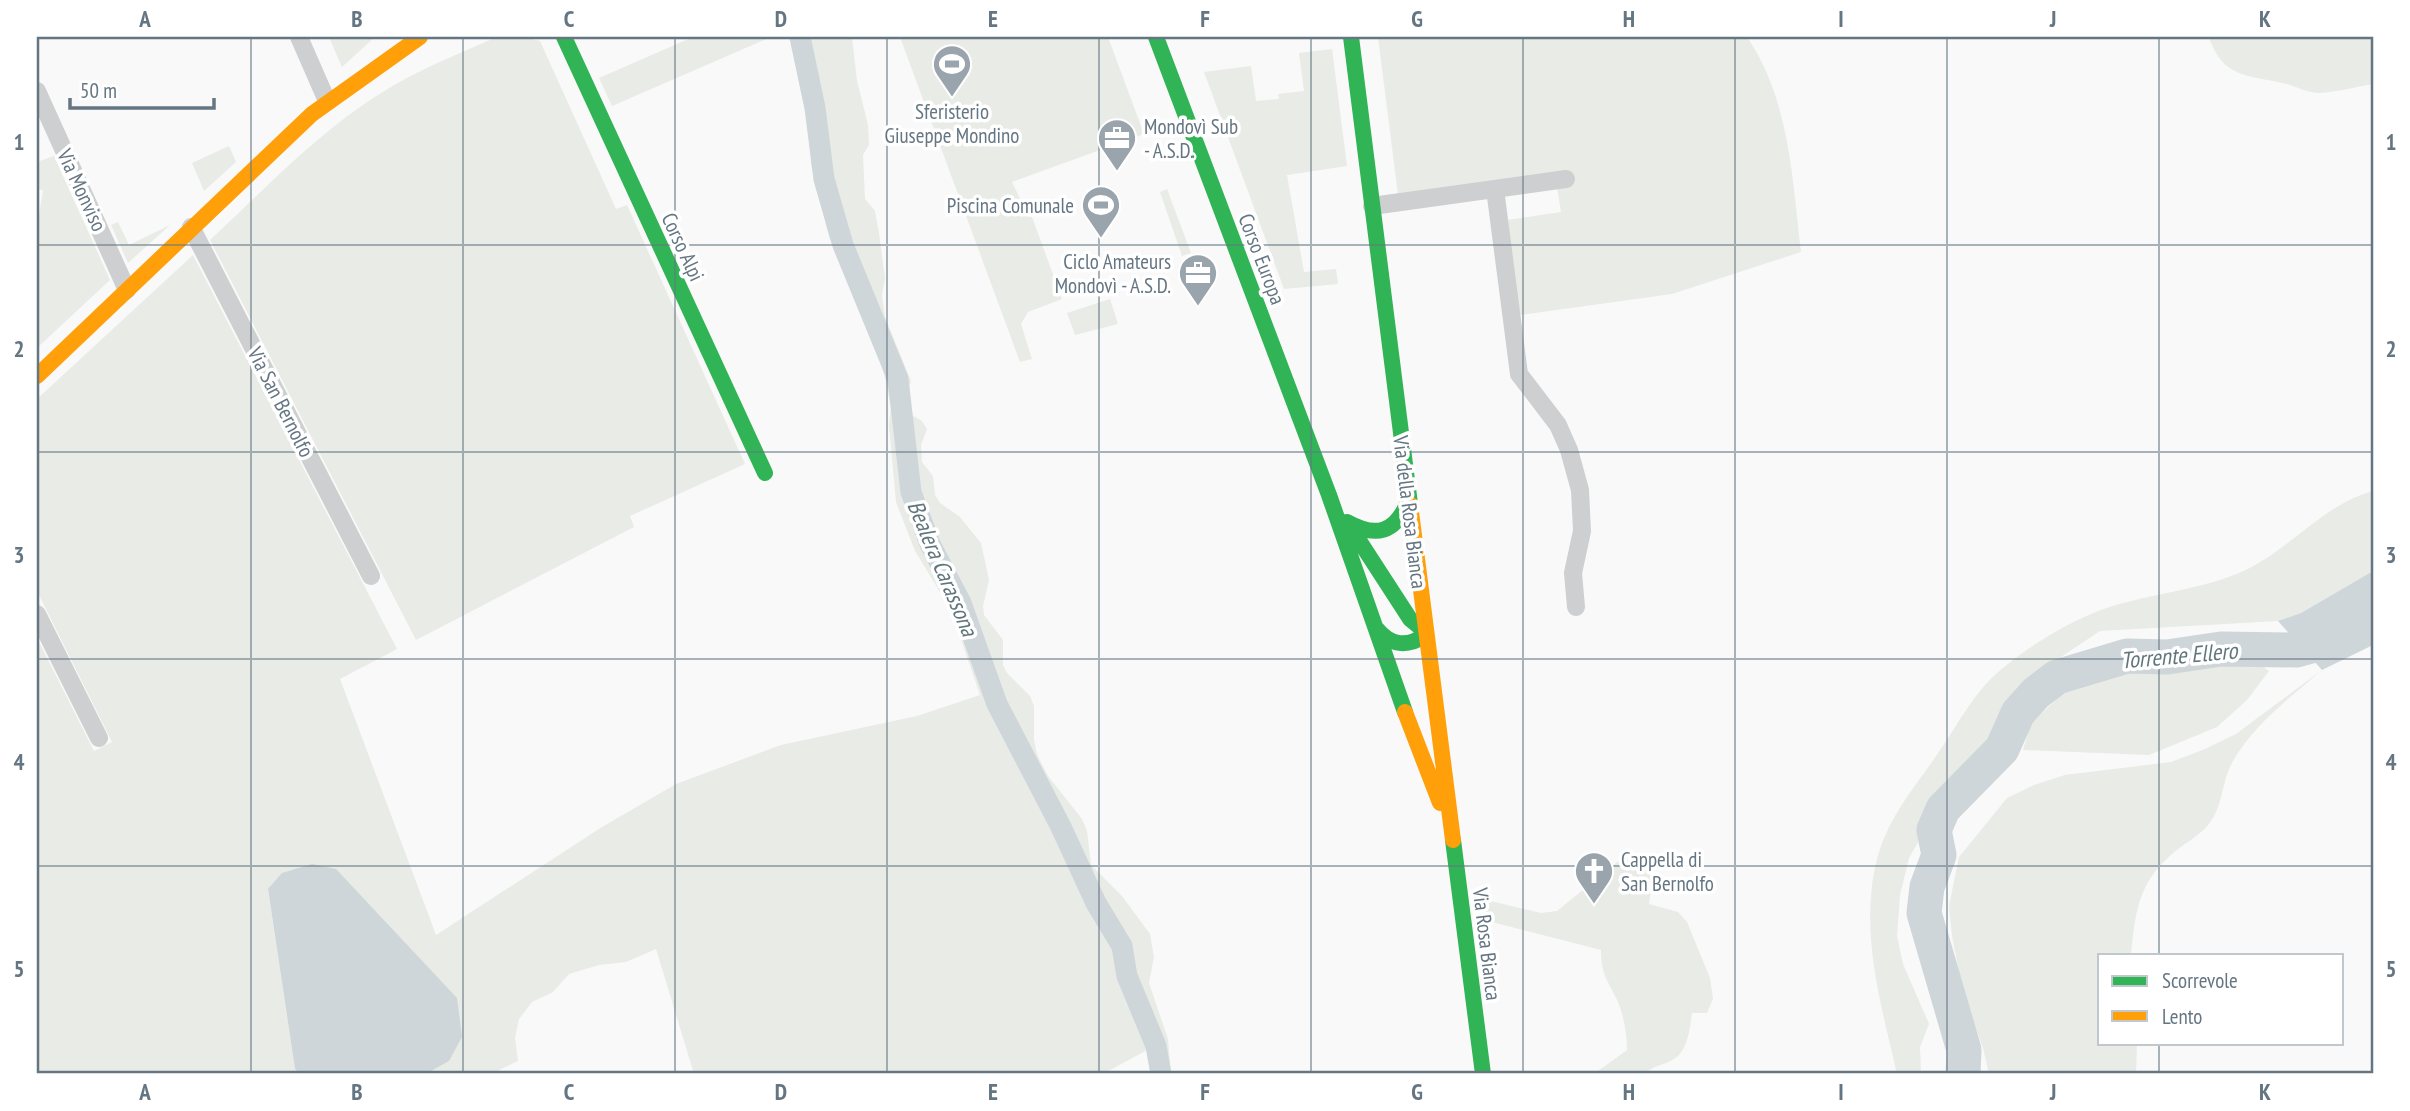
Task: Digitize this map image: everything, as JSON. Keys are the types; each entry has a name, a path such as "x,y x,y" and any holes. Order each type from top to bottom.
{"street":[{"path":"299,37 327,101"},
{"path":"37,376 191,227 327,101 420,37"},
{"name":"Corso Alpi","path":"564,37 765,473"},
{"name":"Corso Europa","path":"1156,37 1329,495 1428,778 1450,818"},
{"name":"Via della Rosa Bianca","path":"1351,37 1450,818"},
{"name":"Via Monviso","path":"37,90 127,289"},
{"path":"1372,206 1566,179"},
{"path":"1495,189 1519,374 1558,425 1572,457 1580,490 1581,541 1573,573 1576,607"},
{"name":"Via San Bernolfo","path":"191,227 371,576"},
{"name":"Corso Europa","path":"1329,495 1410,619 1426,633"},
{"path":"1347,522 1362,531 1374,534 1385,532 1401,520 1409,502"},
{"path":"37,614 99,738"},
{"path":"1376,628 1387,641 1402,646 1418,641 1426,633"},
{"name":"Via Rosa Bianca","path":"1450,818 1483,1074"}],"shaded area":[{"path":"329,37 375,37 342,67"},
{"path":"497,37 524,37 540,41 616,209 627,205 745,464 630,516 634,527 416,640 210,240 292,162 358,108 409,77"},
{"path":"693,37 771,37 612,106 599,78"},
{"path":"793,37 852,37 857,81 868,125 869,145 863,155 865,199 875,211 879,233 885,278 882,295 885,317 911,381 906,397 910,414 922,421 927,429 921,445 922,462 933,476 935,495 940,503 960,517 981,543 989,580 983,606 984,615 1003,640 1003,665 1007,673 1030,696 1034,706 1034,740 1037,754 1048,776 1082,819 1087,831 1091,865 1122,896 1150,934 1154,957 1149,983 1168,1039 1171,1074 1154,1074 1149,1049 1103,1074 694,1074 656,949 626,962 599,965 569,974 553,992 532,1002 519,1019 515,1038 518,1061 491,1074 426,1074 449,1061 268,890 295,1069 300,1074 37,1074 37,638 94,751 112,742 37,591 37,399 193,255 397,649 340,679 436,935 602,827 676,784 781,745 917,716 980,695 951,610 915,551 896,502 889,425 891,407 886,382 879,355 829,237 811,164 809,116"},
{"path":"900,37 1108,37 1144,134 1012,182 1029,217 1032,217 1062,299 1028,312 1021,324 1032,359 1020,362"},
{"path":"1378,37 1747,37 1761,61 1781,113 1801,252 1672,294 1520,315 1507,220 1561,212 1555,174 1398,195"},
{"path":"2209,37 2373,37 2373,84 2319,93 2250,77 2230,68 2222,61"},
{"path":"1332,49 1347,166 1287,175 1304,272 1336,269 1338,284 1284,289 1204,72 1251,66 1256,101 1279,99 1278,94 1304,91 1299,53"},
{"path":"229,146 236,162 204,191 192,163"},
{"path":"54,156 110,280 37,348 37,228 43,190 37,189 37,162"},
{"path":"1167,189 1191,253 1182,256 1160,192"},
{"path":"118,222 129,245 170,225 128,263 111,225"},
{"path":"1110,299 1118,324 1075,335 1067,313"},
{"path":"2373,491 2373,571 2301,613 2278,621 2100,631 2061,657 2024,689 1998,740 1946,793 1909,858 1900,895 1897,936 1903,964 1929,1024 1920,1047 1921,1074 1897,1074 1871,941 1871,896 1878,855 1900,807 1985,685 2021,654 2078,620 2109,607 2202,585 2239,573 2274,553 2337,507"},
{"path":"2373,571 2373,645 2322,670 2278,621 2301,613"},
{"path":"2219,654 2248,656 2269,671 2247,700 2217,727 2149,755 2023,750 2031,723 2059,697 2094,672 2130,662 2167,663"},
{"path":"2322,670 2251,735 2229,769 2213,818 2200,833 2171,855 2151,877 2140,900 2131,954 2098,954 2098,1044 2137,1044 2136,1074 1989,1074 1983,1048 1964,997 1952,936 1949,906 1959,857 2007,798 2034,785 2065,775 2171,762 2236,734"},
{"path":"1621,859 1650,865 1652,881 1649,904 1678,912 1687,922 1710,978 1713,999 1707,1013 1692,1013 1688,1038 1679,1055 1645,1074 1600,1074 1598,1071 1627,1050 1622,1013 1604,972 1601,950 1484,920 1482,899 1541,913 1557,911"},
{"path":"312,864 336,869 457,998 462,1037 449,1061 426,1074 300,1074 295,1069 268,889 282,873"}],"waterway":[{"name":"Bealera Carassona","path":"800,37 815,108 824,179 843,245 898,379 911,492 930,544 961,603 997,704 1061,827 1096,903 1122,946 1127,976 1156,1046 1161,1074"},
{"name":"Torrente Ellero","path":"1963,1074 1964,1050 1924,913 1927,887 1939,855 1934,830 1943,809 2002,749 2018,713 2036,693 2057,677 2127,656 2167,657 2221,649 2296,650 2329,641 2373,620"}],"traffic: fast":[{"path":"564,37 765,473"},
{"path":"1156,37 1329,495 1405,712"},
{"path":"1351,37 1410,504"},
{"path":"1347,522 1367,530 1384,530 1397,520 1408,502"},
{"path":"1351,528 1410,619 1426,632"},
{"path":"1376,628 1387,639 1399,643 1412,642 1426,635"},
{"path":"1453,840 1483,1074"}],"traffic: slow":[{"path":"37,376 312,114 420,37"},
{"path":"1410,504 1453,840"},
{"path":"1405,712 1440,803"}],"place":[{"name":"Sferisterio Giuseppe Mondino","path":"952,98"},
{"name":"Mondovì Sub - A.S.D.","path":"1117,172"},
{"name":"Piscina Comunale","path":"1101,239"},
{"name":"Ciclo Amateurs Mondovì - A.S.D.","path":"1198,307"},
{"name":"Cappella di San Bernolfo","path":"1594,905"}]}
